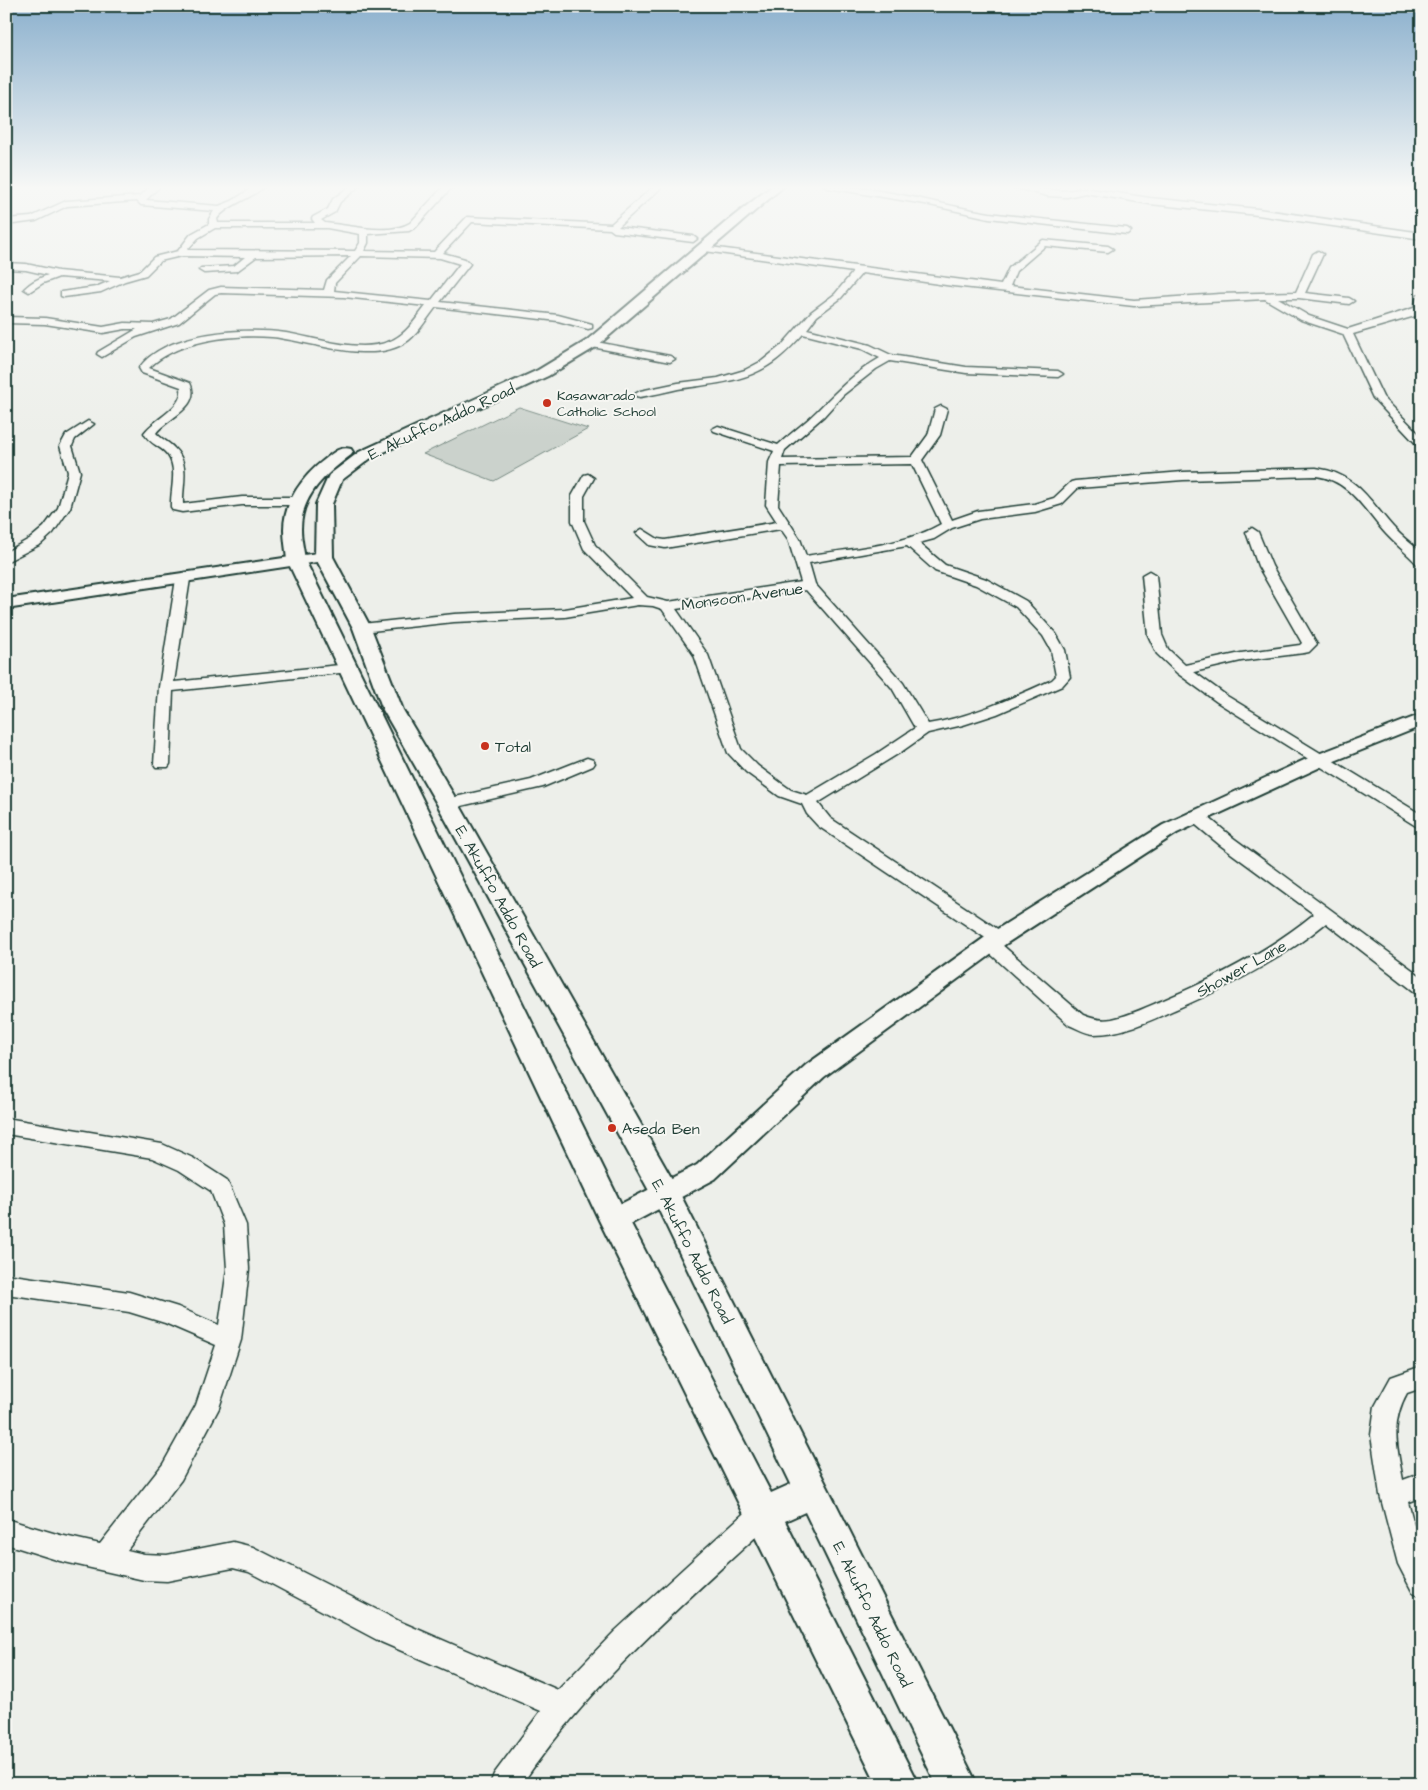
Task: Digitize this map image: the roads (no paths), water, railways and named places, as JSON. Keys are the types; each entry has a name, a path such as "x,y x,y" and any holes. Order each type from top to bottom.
{"main road":[{"name":"E. Akuffo Addo Road","path":"668,270 543,373 364,456 335,478 324,504 324,557 362,628 392,710 448,804 666,1194 957,1784"},
{"name":"E. Akuffo Addo Road","path":"590,335 566,343 492,387 431,415 371,438 350,449 325,466 308,482 292,522 296,560 614,1220 898,1784"},
{"path":"763,1513 812,1492"}],"street":[{"path":"38,270 58,274 122,279"},
{"path":"64,294 98,290 122,279 143,273 146,270"},
{"path":"204,270 229,270"},
{"path":"329,293 330,282 345,270"},
{"path":"300,501 242,501 177,507 180,474 178,463 171,451 150,434 155,427 174,414 186,399 188,390 186,385 146,371 144,368 147,364 183,343 193,340 270,334 365,349 382,348 392,345 412,332 433,303 463,270"},
{"path":"640,394 678,386 719,381 749,372 766,363 786,347 814,314 838,296 860,270"},
{"path":"864,270 953,283 1134,303 1220,297 1299,295 1349,301"},
{"path":"1004,288 1013,270"},
{"path":"1299,295 1311,270"},
{"path":"29,289 40,281 58,274"},
{"path":"102,354 132,335 175,321 212,292 220,290 329,293 558,318 590,335 670,359"},
{"path":"1267,296 1305,318 1347,332 1420,311 1422,296"},
{"path":"7,320 45,321 132,335"},
{"path":"103,330 125,326 153,327"},
{"path":"800,330 866,347 888,358 966,370 1058,374"},
{"path":"1347,332 1378,398 1421,442"},
{"path":"809,585 794,539 772,505 774,462 780,449 820,414 839,393 872,367 888,358"},
{"path":"774,462 800,465 851,461 902,462 916,460 934,435 941,408"},
{"path":"6,558 36,541 49,530 64,508 74,472 66,446 70,437 88,424"},
{"path":"718,429 780,449"},
{"path":"916,460 948,525"},
{"path":"800,561 910,542 930,536 948,525 978,515 1035,508 1058,502 1074,485 1183,476 1328,472 1347,482 1391,532 1422,561"},
{"path":"588,478 578,496 578,521 589,546 644,601"},
{"path":"642,533 654,542 665,544 786,525"},
{"path":"1182,670 1241,657 1304,649 1310,644 1265,566 1252,532"},
{"path":"910,542 940,568 981,582 1021,604 1035,617 1058,650 1063,677 1057,684 985,715 944,726 923,729 880,759 834,784 809,801 813,810 824,822 994,941"},
{"path":"1406,544 1422,542"},
{"path":"6,604 324,557"},
{"path":"1149,575 1155,635 1162,651 1182,670 1222,699 1422,822"},
{"path":"162,764 166,687 182,579"},
{"name":"Monsoon Avenue","path":"809,801 785,793 752,769 734,750 701,655 668,606 809,585 898,686 923,729"},
{"path":"362,628 454,618 565,613 644,601 668,606"},
{"path":"166,687 349,668"},
{"path":"614,1220 706,1172 815,1071 994,941 1170,829 1320,760 1422,719"},
{"path":"448,804 536,785 572,771 587,762"},
{"path":"1196,816 1226,841 1422,987"},
{"name":"Shower Lane","path":"994,941 1076,1020 1092,1026 1112,1026 1218,984 1300,935 1326,914"},
{"path":"6,1126 154,1150 186,1164 219,1186 236,1225 238,1269 229,1340 208,1408 172,1472 106,1557"},
{"path":"6,1284 129,1302 170,1314 229,1340"},
{"path":"1422,1377 1399,1385 1387,1406 1383,1435 1393,1495 1412,1564 1422,1584"},
{"path":"1393,1495 1422,1485"},
{"path":"504,1784 562,1706 635,1631 763,1513"},
{"path":"6,1531 60,1548 144,1567 167,1568 233,1555 253,1560 391,1632 562,1706"}],"place":[{"name":"Kasawarado Catholic School","path":"547,403"},
{"name":"Total","path":"485,746"},
{"name":"Aseda Ben","path":"612,1128"}]}
